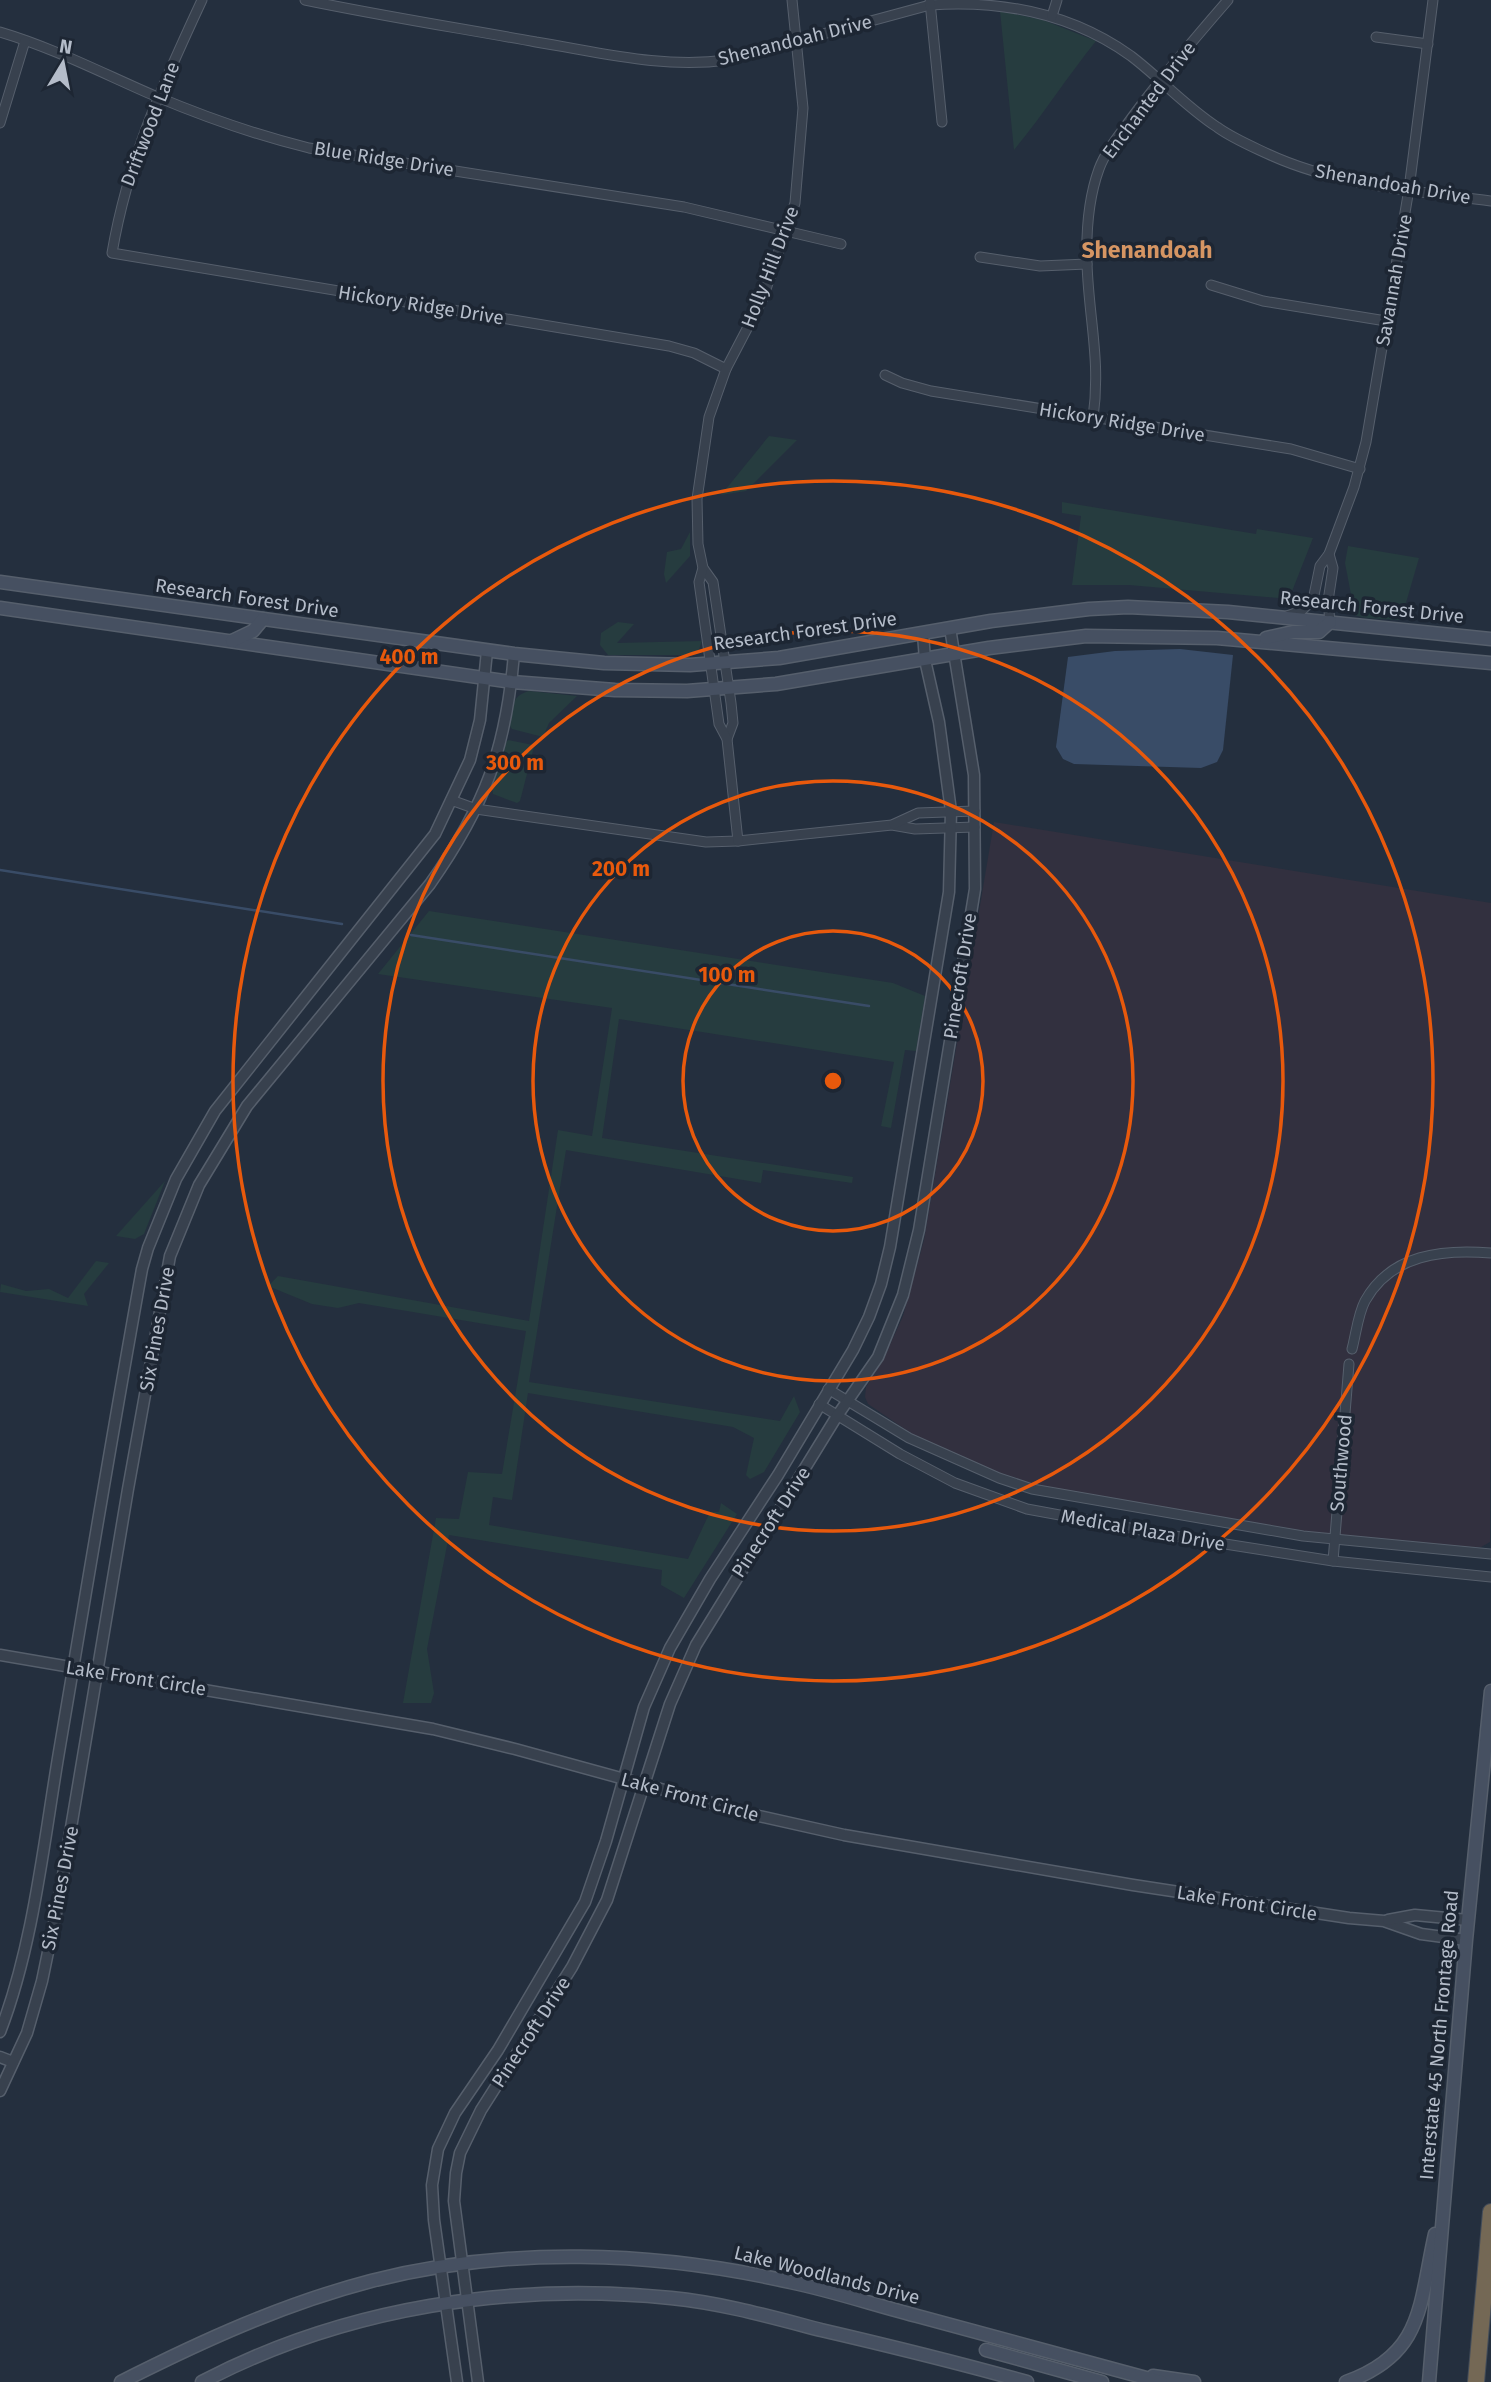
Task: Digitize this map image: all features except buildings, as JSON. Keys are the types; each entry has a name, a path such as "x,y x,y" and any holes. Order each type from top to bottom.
{"highway":[{"path":"1476,2382 1491,2212"}],"main road":[{"name":"Research Forest Drive","path":"1,583 487,651 604,663 656,665 726,663 819,652 950,628 1053,613 1128,607 1170,608 1330,622 1491,639"},
{"path":"0,608 512,682 615,690 730,689 823,678 989,648 1086,636 1186,636 1491,663"},
{"path":"232,642 253,631 263,620"},
{"path":"1255,641 1293,632 1319,632 1330,622"},
{"name":"Interstate 45 North Frontage Road","path":"1429,2382 1466,1940 1491,1691"},
{"path":"1346,2382 1382,2366 1400,2350 1412,2332 1446,2186"},
{"name":"Lake Woodlands Drive","path":"121,2382 201,2342 323,2294 439,2268 562,2256 648,2259 715,2267 791,2282 1161,2382"},
{"path":"202,2382 277,2347 376,2315 444,2302 552,2293 671,2298 730,2307 1027,2382"},
{"path":"983,2370 989,2334"},
{"path":"1006,2376 1014,2341"},
{"path":"986,2350 1102,2382"},
{"path":"1112,2368 1194,2382"}],"street":[{"name":"Driftwood Lane","path":"112,253 126,185 158,97 202,0"},
{"name":"Shenandoah Drive","path":"305,0 668,63 699,64 727,60 930,2 1003,4 1052,16 1089,30 1160,80 1216,127 1270,155 1334,176 1491,201"},
{"name":"Holly Hill Drive","path":"727,739 719,724 699,582 703,568 697,530 697,499 709,417 726,369 762,298 795,203 802,129 802,88 792,0"},
{"path":"1052,16 1057,0"},
{"name":"Enchanted Drive","path":"1093,418 1097,375 1087,264 1090,201 1100,166 1160,80 1228,0"},
{"name":"Savannah Drive","path":"1282,618 1301,611 1313,600 1320,566 1329,554 1360,468 1369,430 1409,189 1433,0"},
{"path":"930,2 942,122"},
{"name":"Blue Ridge Drive","path":"0,32 82,63 223,123 309,148 684,207 841,244"},
{"path":"1376,37 1428,44"},
{"path":"0,123 25,41"},
{"name":"Hickory Ridge Drive","path":"112,253 669,346 694,353 726,369"},
{"path":"980,257 1040,267 1087,264"},
{"path":"1211,285 1284,305 1386,321"},
{"name":"Hickory Ridge Drive","path":"885,375 930,391 1291,449 1360,468"},
{"name":"Savannah Drive","path":"1329,554 1333,568 1328,601 1330,622"},
{"name":"Holly Hill Drive","path":"703,568 713,582 730,689 733,723 727,739"},
{"name":"Pinecroft Drive","path":"478,2382 454,2202 460,2153 481,2110 572,1968 607,1900 670,1704 695,1645 837,1416 878,1357 903,1295 915,1249 975,889 974,775 950,628"},
{"name":"Pinecroft Drive","path":"457,2382 439,2268 432,2185 438,2149 455,2113 498,2050 585,1902 607,1841 644,1707 670,1648 853,1349 881,1284 890,1247 949,892 951,811 923,634"},
{"name":"Six Pines Drive","path":"0,2032 20,1968 35,1894 142,1269 155,1227 199,1135 228,1093 435,834 470,760 480,720 487,651"},
{"name":"Six Pines Drive","path":"0,2091 27,2033 42,1981 59,1899 168,1265 199,1185 247,1106 430,884 454,850 494,769 507,718 514,654"},
{"path":"727,739 738,841"},
{"path":"451,800 476,809 706,842 892,825 919,813 975,811"},
{"path":"892,825 915,830 975,827"},
{"path":"331,966 349,982"},
{"path":"228,1093 247,1106"},
{"path":"1352,1349 1364,1302 1380,1280 1405,1261 1439,1252 1491,1253"},
{"name":"Southwood","path":"1332,1561 1349,1364"},
{"name":"Medical Plaza Drive","path":"828,1389 909,1438 999,1478 1030,1488 1335,1541 1491,1554"},
{"name":"Medical Plaza Drive","path":"819,1404 900,1454 955,1483 1027,1509 1332,1561 1491,1577"},
{"name":"Lake Front Circle","path":"0,1655 433,1729 759,1816 844,1835 1145,1887 1384,1921 1421,1934 1466,1940"},
{"path":"35,1894 59,1899"},
{"name":"Lake Front Circle","path":"1384,1921 1415,1915 1468,1920"},
{"path":"0,2057 13,2062"}],"shaded area":[{"path":"994,822 1491,903 1490,1542 1481,1547 1472,1547 1311,1532 1043,1487 985,1468 918,1438 868,1404 865,1397 866,1387 883,1360 903,1316 924,1240"}],"green space":[{"path":"1000,11 1043,20 1096,41 1014,150"},
{"path":"769,436 797,440 746,491 721,495"},
{"path":"1062,502 1256,534 1257,529 1313,538 1289,599 1129,585 1072,585 1081,516 1062,513"},
{"path":"690,532 690,556 666,583 664,574 667,552 681,549"},
{"path":"1348,546 1419,558 1401,620 1357,616 1336,604 1353,605 1345,563"},
{"path":"618,622 634,624 617,643 702,641 698,652 688,655 608,655 600,645 601,633"},
{"path":"529,691 577,696 549,723 543,737 512,729 509,725 516,699"},
{"path":"508,740 534,747 520,801 517,803 493,794 492,788 504,745"},
{"path":"429,911 893,983 925,996 916,1051 905,1050 891,1128 881,1126 894,1062 619,1019 602,1138 853,1177 852,1183 763,1170 761,1183 566,1150 529,1382 780,1421 794,1396 800,1412 764,1472 750,1479 746,1475 754,1438 733,1427 528,1393 512,1500 493,1497 489,1525 688,1559 710,1512 719,1512 721,1503 737,1514 684,1598 661,1585 662,1570 449,1535 427,1649 434,1693 431,1703 403,1703 436,1518 459,1519 468,1472 502,1474 526,1331 359,1303 338,1308 312,1304 268,1286 278,1276 529,1321 558,1130 592,1136 612,1008 378,974"},
{"path":"165,1181 144,1234 135,1239 116,1236"},
{"path":"96,1261 109,1263 84,1294 88,1306 0,1292 1,1284 26,1291 49,1289 68,1298"}],"water":[{"path":"1180,649 1233,655 1223,750 1217,762 1201,768 1074,764 1063,759 1056,747 1068,657 1115,651"}],"waterway":[{"path":"0,870 342,924"},
{"path":"411,935 869,1006"}],"district":[{"name":"Shenandoah","path":"1147,250"}]}
